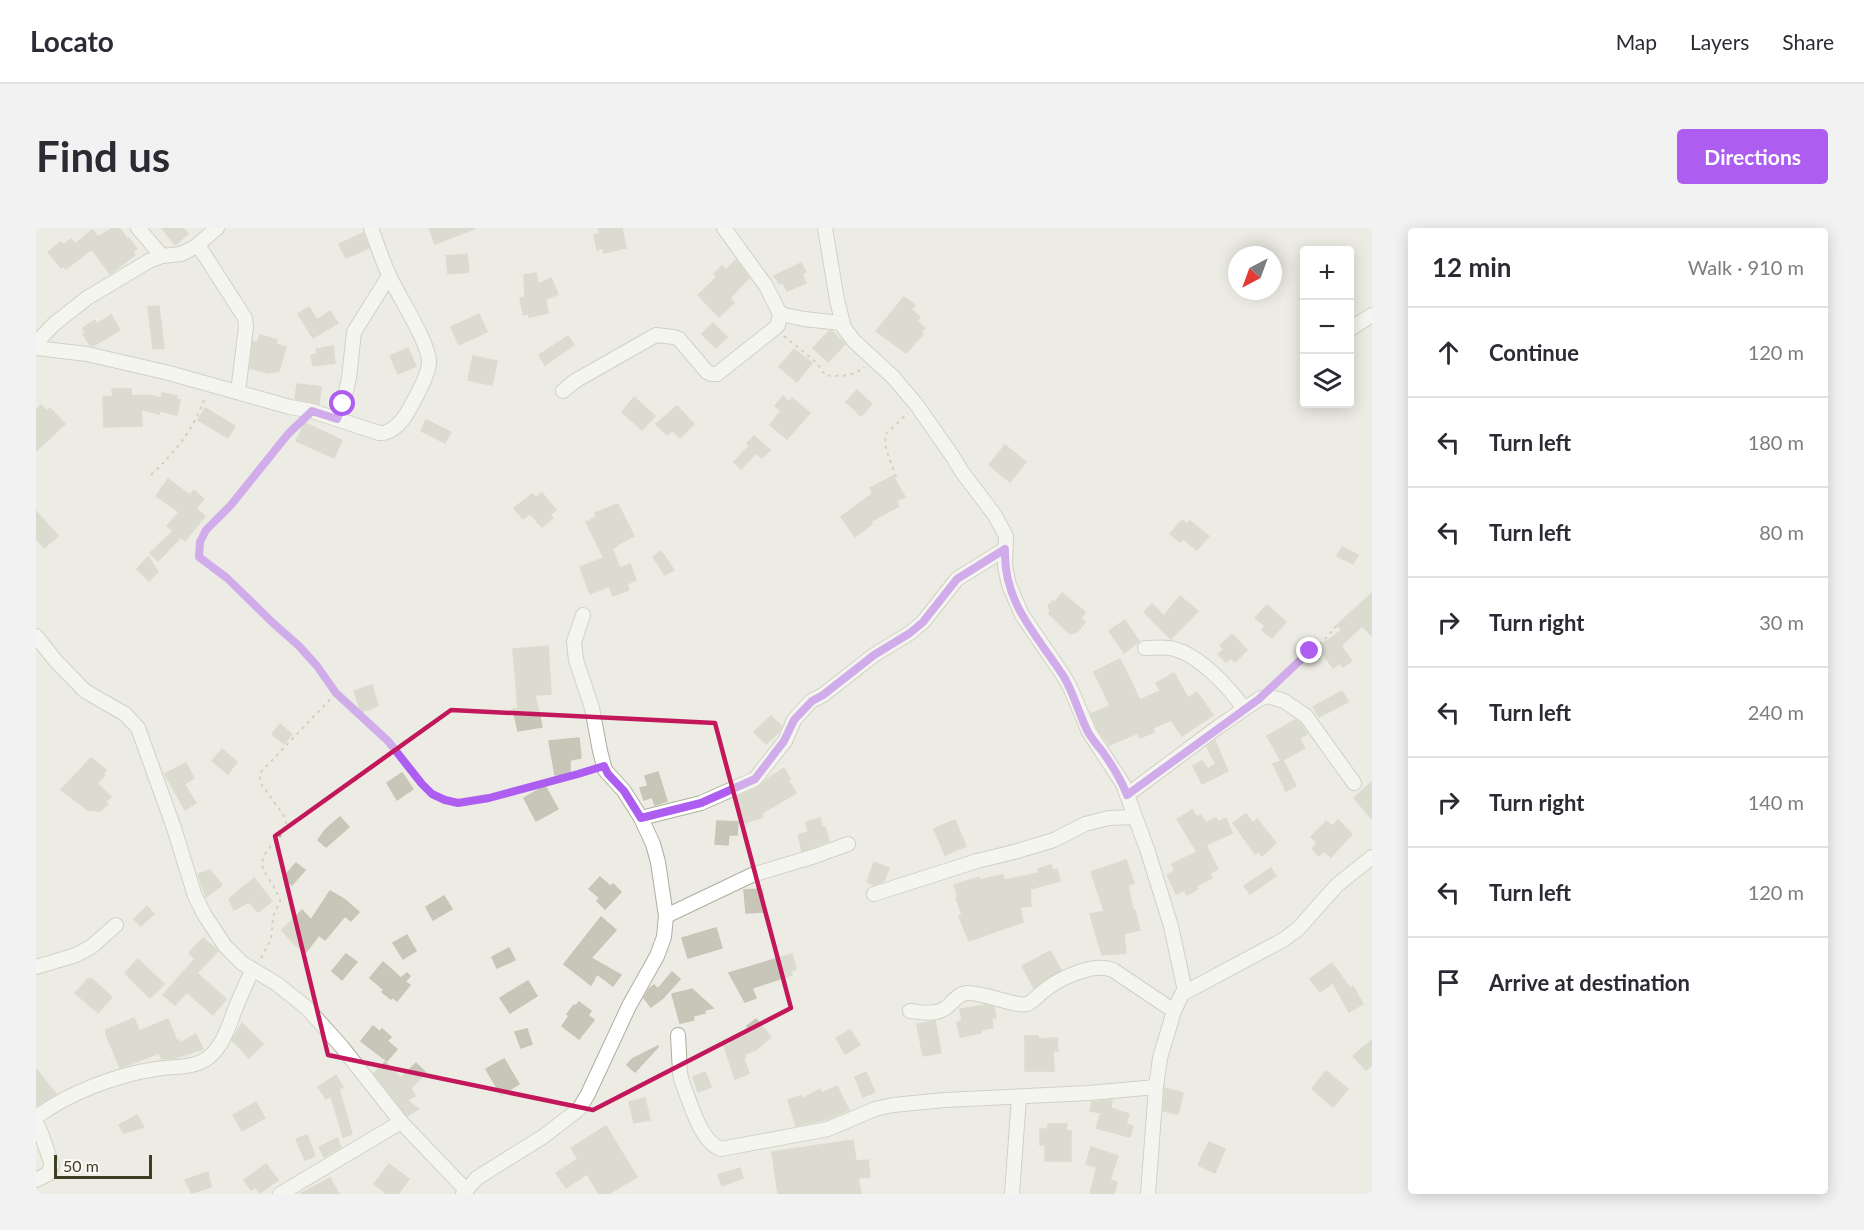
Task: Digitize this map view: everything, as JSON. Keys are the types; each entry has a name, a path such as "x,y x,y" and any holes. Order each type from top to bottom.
{"street":[{"path":"138,228 162,256"},
{"path":"36,343 54,324 87,298 149,261 162,256 181,254 198,245 217,228"},
{"path":"36,348 87,354 169,373 312,411 379,433 387,432 404,419 412,405 428,370 428,358 421,337 389,276 371,228"},
{"path":"563,391 575,381 657,335 679,339 709,373 717,374 775,328 780,314 756,270 724,228"},
{"path":"825,228 841,323 847,334 893,377 916,404 962,472 994,514 1005,536 1005,567 1009,585 1022,615 1063,675 1089,732 1117,773 1147,849 1171,926 1185,992"},
{"path":"198,245 245,318 246,327 238,392"},
{"path":"337,419 349,378 354,332 389,276"},
{"path":"780,314 841,323"},
{"path":"1354,326 1372,315"},
{"path":"641,818 701,803 755,779 784,741 794,720 812,701 874,655 910,633 923,622 957,579 1005,549"},
{"path":"36,636 85,691 125,714 138,728 174,828 189,881 199,905 225,946 252,970 278,984 307,1008 342,1047 401,1122 465,1192 477,1178 544,1136 579,1108 588,1094 628,1006 657,956 664,937 666,916 653,844 641,818 624,791 608,774 604,766 592,708 573,649 583,615"},
{"path":"1145,648 1169,648 1184,653 1223,682 1244,709"},
{"path":"1127,795 1244,709 1268,696 1284,701 1306,716 1354,783"},
{"path":"874,894 977,861 1054,840 1085,824 1109,818 1134,817"},
{"path":"666,916 752,874 848,844"},
{"path":"1148,1194 1160,1058 1180,998 1185,992 1248,959 1298,929 1310,918 1324,897 1336,885 1372,857"},
{"path":"36,967 76,955 91,947 116,925"},
{"path":"910,1011 944,1010 961,994 969,993 987,994 1026,1004 1066,977 1102,966 1113,970 1174,1011"},
{"path":"36,1117 53,1104 69,1096 124,1076 206,1060 224,1037 252,970"},
{"path":"678,1035 682,1082 702,1132 711,1143 721,1149 828,1129 874,1109 893,1105 945,1100 1089,1093 1156,1086"},
{"path":"1012,1194 1019,1097"},
{"path":"280,1194 401,1122"},
{"path":"36,1123 52,1165 48,1174 36,1180"}],"path":[{"path":"775,328 817,363 825,375 859,372 873,358"},
{"path":"151,475 183,441 198,413 209,385"},
{"path":"896,477 886,449 885,435 916,404"},
{"path":"312,411 288,434 231,505 206,530 198,552 199,557 227,578 299,646 336,693 388,741 432,794 458,803 489,798 604,766"},
{"path":"1259,699 1325,639 1338,624"},
{"path":"252,970 271,939 273,916 280,902 278,891 263,868 262,862 284,832 286,822 260,782 260,773 336,693"}],"highlighted area":[{"path":"451,710 715,723 791,1008 593,1110 328,1055 275,836"}],"building":[{"path":"113,228 120,228 137,249 133,252 135,255 110,274 92,249 66,269 63,266 61,268 48,252 61,242 64,245 71,239 75,244 92,230 98,237"},
{"path":"162,228 183,228 188,234 175,245"},
{"path":"429,228 473,228 474,229 435,244"},
{"path":"598,228 622,228 626,248 604,253 603,248 597,250 594,235 600,233"},
{"path":"363,233 369,248 346,258 339,244"},
{"path":"467,254 469,272 448,274 446,256"},
{"path":"736,260 749,278 730,298 734,303 719,317 698,295 717,277 714,274 722,266 726,270"},
{"path":"801,263 806,272 802,274 806,283 787,291 783,283 780,284 774,276"},
{"path":"536,273 538,284 551,278 558,294 546,299 548,313 529,317 529,314 523,315 520,298 525,297 524,275"},
{"path":"904,297 915,305 911,309 920,317 917,321 925,328 921,332 923,334 906,353 876,331"},
{"path":"159,306 164,348 153,349 148,307"},
{"path":"309,307 317,320 330,311 338,323 313,338 298,314"},
{"path":"479,314 487,332 459,345 451,327"},
{"path":"111,315 120,330 93,346 90,345 83,334 85,332 83,328 95,320 97,324"},
{"path":"713,323 727,337 716,348 702,334"},
{"path":"829,331 832,331 845,344 828,362 813,348"},
{"path":"260,335 277,340 276,344 286,347 279,371 268,373 250,368 253,341 257,343"},
{"path":"568,336 574,345 545,365 539,355"},
{"path":"333,346 335,363 313,366 311,355 317,354 316,349"},
{"path":"408,348 416,366 398,374 390,356"},
{"path":"794,349 812,363 797,382 779,367"},
{"path":"473,356 497,361 492,385 468,380"},
{"path":"297,384 321,387 319,404 295,399"},
{"path":"112,389 131,389 131,396 149,395 161,398 162,393 177,396 176,399 180,400 177,415 160,411 159,414 141,409 142,426 104,427 103,397 113,396"},
{"path":"857,390 872,404 861,416 846,402"},
{"path":"783,396 789,402 792,398 810,413 787,439 770,425 781,411 775,406"},
{"path":"634,397 655,416 642,430 622,412"},
{"path":"41,405 47,411 50,408 65,424 36,451 36,410"},
{"path":"677,406 694,424 680,438 672,430 667,435 656,424"},
{"path":"205,408 235,426 228,438 198,420"},
{"path":"426,420 451,432 445,443 421,431"},
{"path":"305,423 342,440 334,458 296,441"},
{"path":"754,436 770,450 762,458 756,453 741,469 734,462 749,446 747,443"},
{"path":"1005,445 1026,462 1010,482 989,465"},
{"path":"893,476 905,497 896,501 899,506 870,522 872,524 855,537 841,517 873,493 870,488"},
{"path":"168,479 190,495 194,490 204,499 196,508 205,516 185,541 181,537 158,561 150,553 173,531 167,526 179,512 156,496"},
{"path":"542,493 556,510 550,515 553,518 542,527 530,514 523,519 514,508 532,494 536,498"},
{"path":"618,504 634,536 612,549 620,568 630,564 636,580 627,584 629,590 613,596 609,586 590,594 580,567 604,558 586,522 597,517 595,513"},
{"path":"36,511 58,536 44,548 36,538"},
{"path":"1182,520 1187,524 1190,521 1209,536 1197,550 1183,539 1180,542 1170,534"},
{"path":"1342,547 1358,555 1353,564 1337,556"},
{"path":"661,551 674,570 665,575 653,557"},
{"path":"148,557 158,572 149,581 137,569"},
{"path":"1062,593 1085,612 1081,618 1085,622 1077,632 1070,634 1049,614 1048,606 1053,601 1055,602"},
{"path":"1372,593 1372,636 1362,626 1341,646 1352,661 1343,667 1340,663 1333,668 1318,647 1342,630 1337,625"},
{"path":"1180,596 1198,611 1171,639 1144,612 1152,604 1164,616"},
{"path":"1267,605 1286,622 1272,638 1262,630 1265,626 1255,618"},
{"path":"1125,620 1139,641 1124,653 1109,631"},
{"path":"1232,634 1247,650 1235,662 1231,658 1226,662 1218,654 1224,649 1220,646"},
{"path":"548,646 551,694 535,695 542,727 518,731 513,709 518,709 513,649"},
{"path":"1120,659 1140,700 1160,691 1156,683 1174,673 1188,698 1197,692 1213,715 1182,736 1171,720 1153,728 1154,732 1140,738 1138,733 1109,745 1097,728 1091,714 1110,706 1094,672"},
{"path":"372,685 378,706 361,712 354,691"},
{"path":"1342,691 1348,702 1319,717 1313,707"},
{"path":"771,716 781,726 779,732 766,744 754,732"},
{"path":"1295,720 1300,723 1307,734 1299,738 1305,748 1283,760 1296,786 1286,791 1273,764 1281,761 1267,736"},
{"path":"280,724 292,734 284,744 272,734"},
{"path":"579,738 581,758 570,760 570,774 555,775 549,741"},
{"path":"1215,741 1228,771 1202,784 1193,766 1202,761 1208,769 1216,764 1207,747"},
{"path":"222,749 237,762 228,774 212,761"},
{"path":"91,758 106,770 102,775 105,775 97,783 111,797 105,802 108,804 100,811 88,810 61,790"},
{"path":"186,763 194,778 184,784 196,803 185,810 165,774"},
{"path":"784,768 796,793 762,813 763,817 745,823 735,798 759,787"},
{"path":"658,772 667,801 655,805 652,797 644,800 640,788 648,786 645,776"},
{"path":"402,773 413,789 397,800 387,783"},
{"path":"1372,782 1372,819 1354,798"},
{"path":"545,786 558,809 536,821 524,798"},
{"path":"1192,810 1197,817 1201,815 1206,823 1216,818 1218,822 1226,818 1232,833 1206,845 1218,869 1210,873 1212,878 1196,886 1198,889 1187,895 1184,890 1176,894 1167,875 1175,871 1172,864 1197,852 1177,819"},
{"path":"1246,814 1253,823 1257,819 1276,843 1262,856 1258,851 1255,854 1233,823"},
{"path":"340,817 349,827 326,847 318,840 326,829"},
{"path":"820,818 829,841 802,851 798,835 808,832 806,822"},
{"path":"955,820 966,846 945,855 934,829"},
{"path":"1338,820 1352,834 1331,857 1324,851 1319,856 1312,849 1317,843 1311,837 1326,821 1332,826"},
{"path":"717,821 738,822 737,835 729,835 728,845 715,844"},
{"path":"1126,860 1134,883 1128,885 1133,911 1135,910 1140,930 1124,934 1126,953 1102,955 1090,914 1104,911 1091,872"},
{"path":"874,862 889,868 884,881 874,885 867,882"},
{"path":"296,863 305,870 292,885 283,878"},
{"path":"1051,865 1053,871 1057,869 1060,881 1030,889 1031,906 1020,907 1023,922 969,941 959,916 962,915 954,885 979,877 979,880 1003,875 1004,880 1039,873 1038,869"},
{"path":"1271,868 1276,876 1250,894 1244,886"},
{"path":"210,870 222,885 206,897 198,874"},
{"path":"600,877 610,886 613,884 621,892 605,909 597,901 600,898 589,889"},
{"path":"254,878 272,901 258,912 249,902 234,910 229,899"},
{"path":"763,889 764,912 746,913 744,890"},
{"path":"330,891 359,912 351,921 345,916 325,940 319,935 306,952 293,943 282,930 302,910 311,920"},
{"path":"444,896 452,909 433,920 426,907"},
{"path":"147,906 154,914 141,926 134,919"},
{"path":"601,917 616,930 591,958 621,975 613,986 597,974 591,985 564,964"},
{"path":"716,928 722,948 688,958 682,938"},
{"path":"407,935 416,951 403,959 393,943"},
{"path":"203,938 218,951 197,973 226,999 213,1015 189,994 186,993 175,1005 163,995 195,959 189,953"},
{"path":"509,948 515,960 497,968 492,957"},
{"path":"1050,951 1061,970 1034,988 1022,966"},
{"path":"346,954 357,962 342,980 332,971"},
{"path":"792,954 796,969 791,971 792,975 752,988 756,998 745,1002 729,973"},
{"path":"138,959 164,984 150,998 125,973"},
{"path":"383,962 401,978 407,973 410,976 405,982 410,985 397,1001 382,992 384,990 370,978"},
{"path":"1332,963 1350,988 1353,986 1363,1004 1349,1012 1333,983 1320,992 1310,979"},
{"path":"672,972 680,979 663,998 651,1007 644,998 649,989 654,985 658,989"},
{"path":"88,979 92,979 112,997 98,1013 75,993"},
{"path":"528,981 537,996 510,1013 500,998"},
{"path":"692,989 713,1008 693,1016 694,1020 680,1023 672,994"},
{"path":"579,1002 591,1011 588,1015 594,1020 579,1039 562,1026 569,1016 567,1014"},
{"path":"985,1005 994,1007 996,1018 992,1019 993,1028 960,1037 957,1022 962,1021 960,1009"},
{"path":"134,1018 139,1031 168,1019 177,1041 179,1040 180,1043 196,1034 203,1049 175,1058 162,1059 159,1053 120,1068 106,1030"},
{"path":"756,1019 771,1037 756,1050 745,1054 746,1057 743,1057 749,1073 735,1079 724,1046 731,1044 729,1039 752,1032 747,1026"},
{"path":"935,1021 941,1053 923,1056 917,1024"},
{"path":"242,1023 263,1044 249,1058 232,1040"},
{"path":"373,1026 380,1032 382,1029 391,1037 387,1041 397,1049 387,1061 361,1041"},
{"path":"527,1029 532,1044 521,1048 515,1032"},
{"path":"850,1030 860,1045 845,1054 836,1038"},
{"path":"1025,1036 1038,1036 1038,1039 1057,1038 1058,1051 1053,1051 1054,1071 1025,1071"},
{"path":"1372,1040 1372,1065 1366,1070 1353,1056"},
{"path":"658,1046 635,1072 627,1065 632,1059"},
{"path":"504,1059 519,1084 501,1095 486,1069"},
{"path":"385,1062 401,1078 416,1063 426,1073 411,1088 415,1096 407,1100 419,1109 407,1116 374,1073"},
{"path":"36,1069 56,1094 36,1106"},
{"path":"1326,1071 1348,1089 1333,1107 1312,1089"},
{"path":"705,1072 711,1087 698,1092 693,1077"},
{"path":"866,1072 875,1092 863,1097 855,1077"},
{"path":"336,1075 343,1087 339,1089 352,1134 343,1137 331,1096 326,1099 318,1087"},
{"path":"837,1086 849,1110 825,1120 796,1126 788,1100 801,1096 802,1099 820,1089 822,1093"},
{"path":"1165,1088 1183,1093 1178,1114 1163,1111"},
{"path":"645,1098 650,1120 634,1123 629,1102"},
{"path":"1112,1100 1111,1108 1129,1114 1126,1124 1133,1126 1130,1137 1096,1128 1101,1113 1090,1111 1092,1102"},
{"path":"256,1102 265,1118 242,1131 233,1115"},
{"path":"137,1115 144,1127 124,1133 119,1125"},
{"path":"1048,1124 1067,1124 1066,1131 1071,1131 1071,1161 1045,1161 1045,1145 1040,1145 1040,1129 1048,1129"},
{"path":"606,1126 637,1177 608,1194 599,1194 587,1174 566,1188 556,1173 578,1159 571,1148"},
{"path":"307,1135 315,1156 305,1160 296,1139"},
{"path":"337,1138 341,1147 324,1157 319,1147"},
{"path":"853,1140 856,1161 868,1160 870,1177 858,1178 861,1194 778,1194 772,1152"},
{"path":"1209,1142 1225,1149 1215,1173 1198,1165"},
{"path":"1091,1147 1118,1156 1110,1180 1117,1182 1114,1194 1090,1194 1097,1167 1086,1164"},
{"path":"266,1164 278,1180 260,1193 255,1187 251,1190 244,1180"},
{"path":"389,1164 409,1179 398,1194 387,1194 374,1184"},
{"path":"740,1168 743,1178 722,1186 718,1175"},
{"path":"208,1172 211,1187 192,1193 185,1180"},
{"path":"330,1178 339,1194 300,1194"}],"route":[{"path":"343,404 337,419 312,411 288,434 231,505 206,530 200,542 199,557 227,578 299,646 332,685 336,693 374,726 432,794 451,802 489,798 604,766 608,774 624,791 641,818 716,798 755,779 784,741 800,712 874,655 910,633 923,622 957,579 1005,549 1005,567 1009,585 1027,626 1063,675 1089,732 1117,773 1127,795 1259,699 1310,651"}]}
